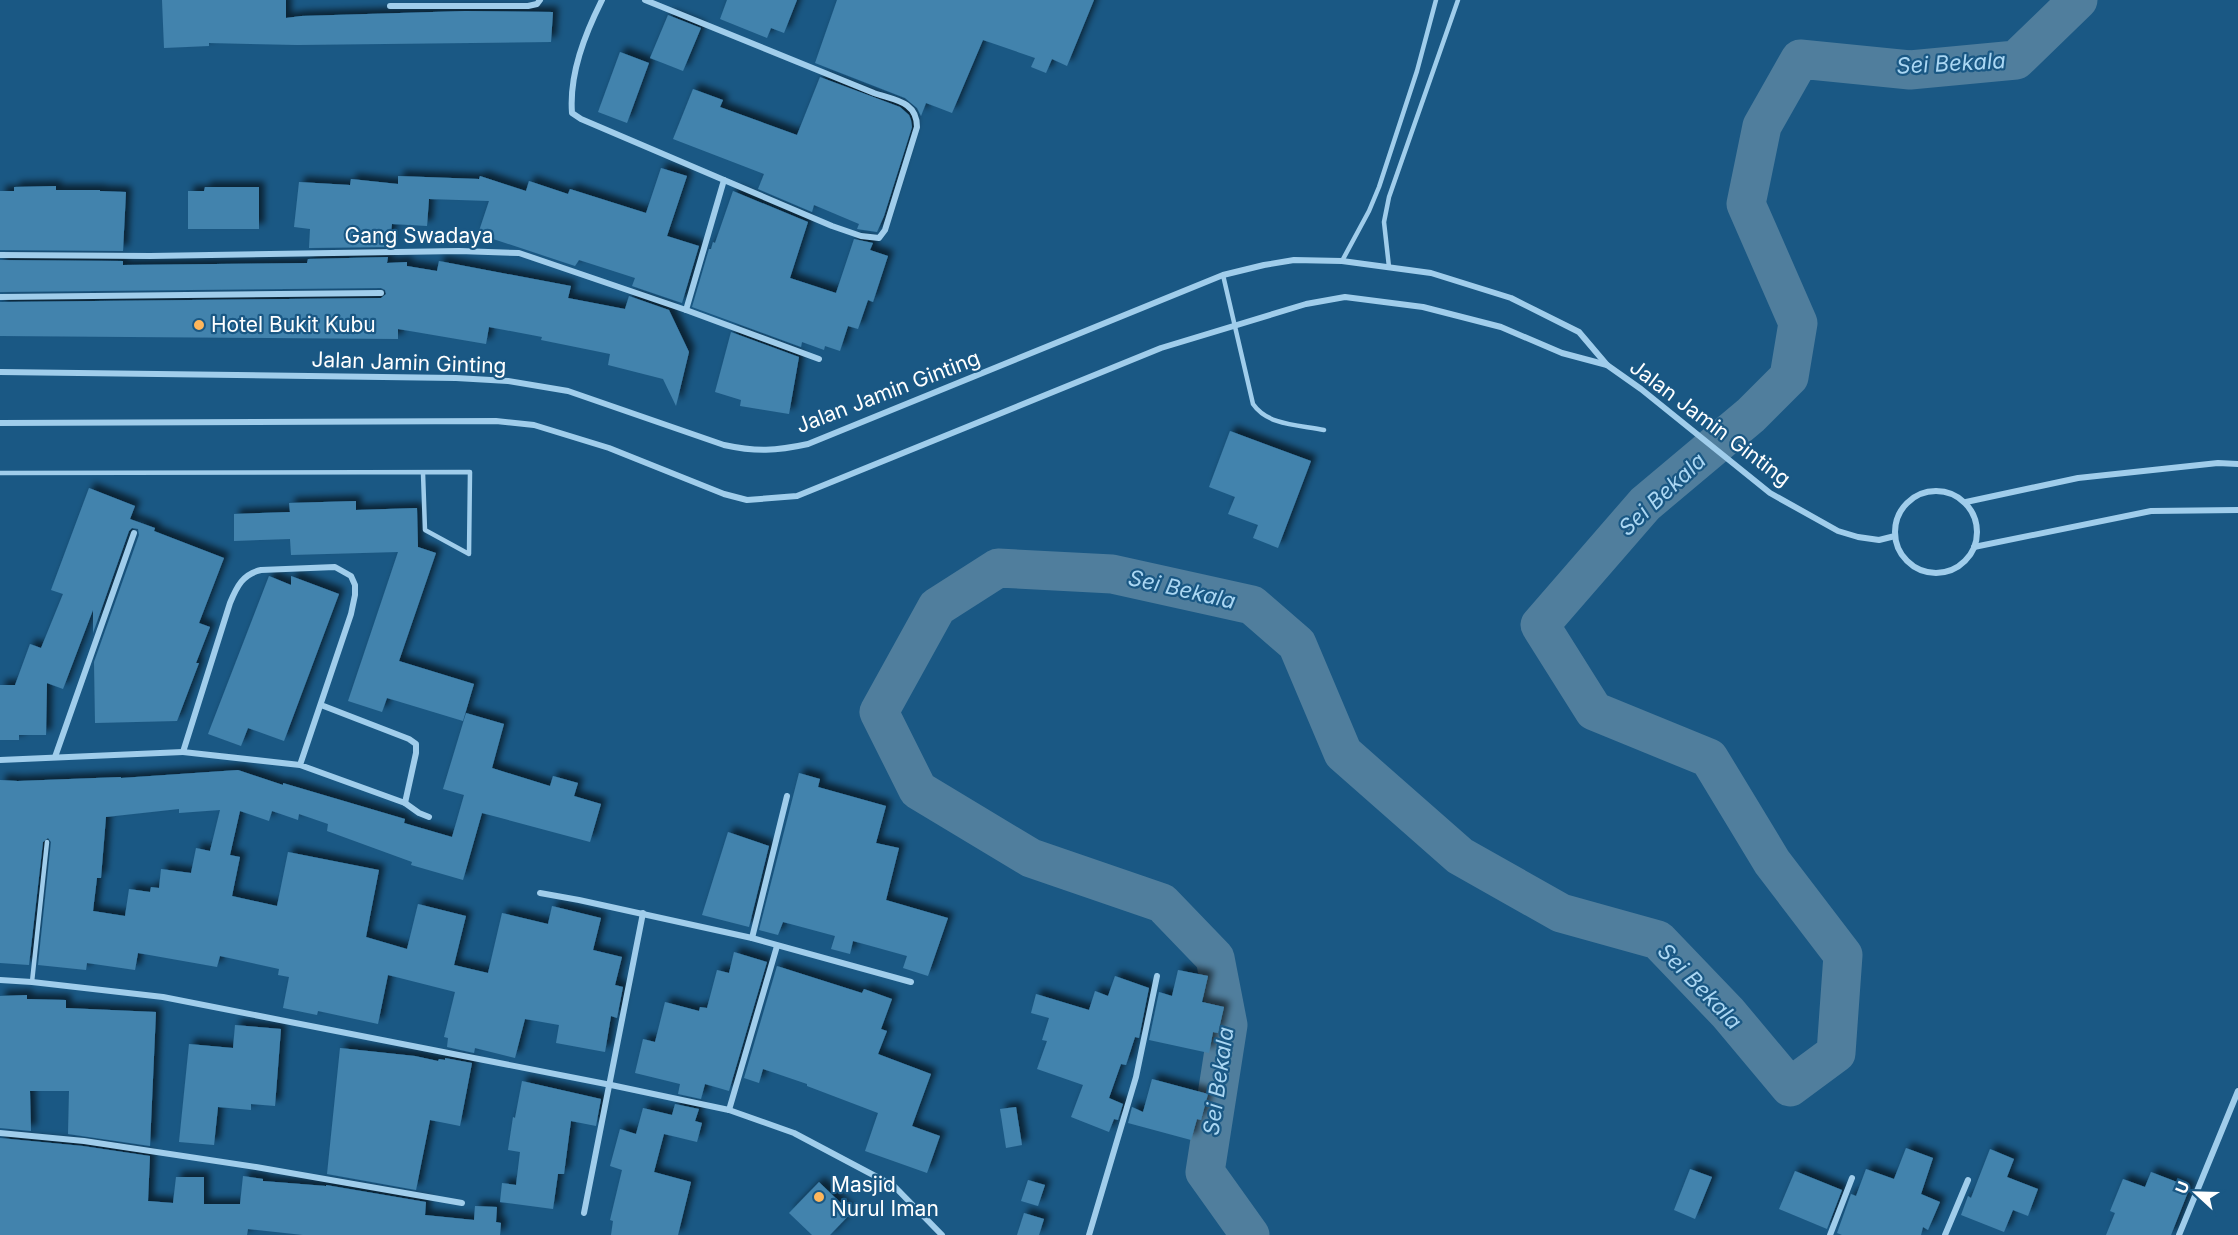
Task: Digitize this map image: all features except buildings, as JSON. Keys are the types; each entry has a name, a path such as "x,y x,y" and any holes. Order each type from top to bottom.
{"street":[{"path":"390,6 528,6 537,4 540,0"},
{"path":"602,0 593,17 581,51 571,93 572,113 581,120 832,226 861,236 879,238 885,230 917,127 917,117 909,105 645,0"},
{"path":"686,310 724,180"},
{"name":"Gang Swadaya","path":"0,255 150,256 459,251 519,254 686,310 819,359"},
{"name":"Jalan Jamin Ginting","path":"0,372 456,378 508,381 568,391 724,445 749,450 776,451 819,439 1223,275 1294,260 1342,261 1431,273 1511,298 1579,332 1606,365 1641,389 1770,493 1838,531 1879,540 1895,536"},
{"path":"0,297 381,293"},
{"name":"Jalan Jamin Ginting","path":"0,423 496,421 534,425 598,445 724,494 747,500 769,500 797,496 1161,348 1306,304 1345,297 1423,307 1490,324 1562,353 1606,365"},
{"path":"1966,502 2078,478 2218,463 2238,464"},
{"path":"1937,490 1953,493 1966,502 1974,515 1978,531 1974,547 1959,567 1947,572 1934,573 1922,571 1911,565 1897,547 1895,536 1899,512 1909,500 1922,492 1937,490"},
{"path":"1974,547 2151,511 2238,510"},
{"path":"55,757 134,533"},
{"path":"183,752 236,587 251,573 261,570 335,567 351,576 356,595 300,765"},
{"path":"321,705 409,738 416,744 405,803"},
{"path":"0,760 183,752 300,765 405,803 429,817"},
{"path":"752,938 786,796"},
{"path":"540,893 752,938 911,982"},
{"path":"584,1213 643,914"},
{"path":"729,1110 777,946"},
{"path":"1089,1235 1136,1077 1157,976"},
{"path":"0,980 164,997 729,1110 794,1133 894,1186 942,1235"},
{"path":"2179,1235 2238,1091"},
{"path":"0,1132 84,1141 256,1167 462,1203"},
{"path":"1830,1235 1852,1178"},
{"path":"1945,1235 1968,1180"}],"lane":[{"path":"1342,261 1369,211 1417,71 1436,0"},
{"path":"1389,267 1384,222 1389,197 1458,0"},
{"path":"1417,71 1431,76"},
{"path":"1223,275 1253,404 1268,419 1324,430"},
{"path":"0,473 470,472 469,554 425,530 423,473"},
{"path":"32,982 47,842"}],"waterway":[{"name":"Sei Bekala","path":"1250,1235 1205,1172 1228,1025 1215,958 1162,903 1031,858 918,790 879,712 937,607 998,568 1112,574 1252,605 1297,644 1343,753 1460,856 1561,913 1658,940 1728,1013 1790,1087 1836,1053 1843,955 1772,862 1709,758 1594,711 1540,625 1645,504 1751,415 1789,377 1798,323 1746,204 1762,126 1800,59 1910,70 2016,60 2078,0"}],"place":[{"name":"Hotel Bukit Kubu","path":"199,325"},
{"name":"Masjid Nurul Iman","path":"819,1197"}]}
